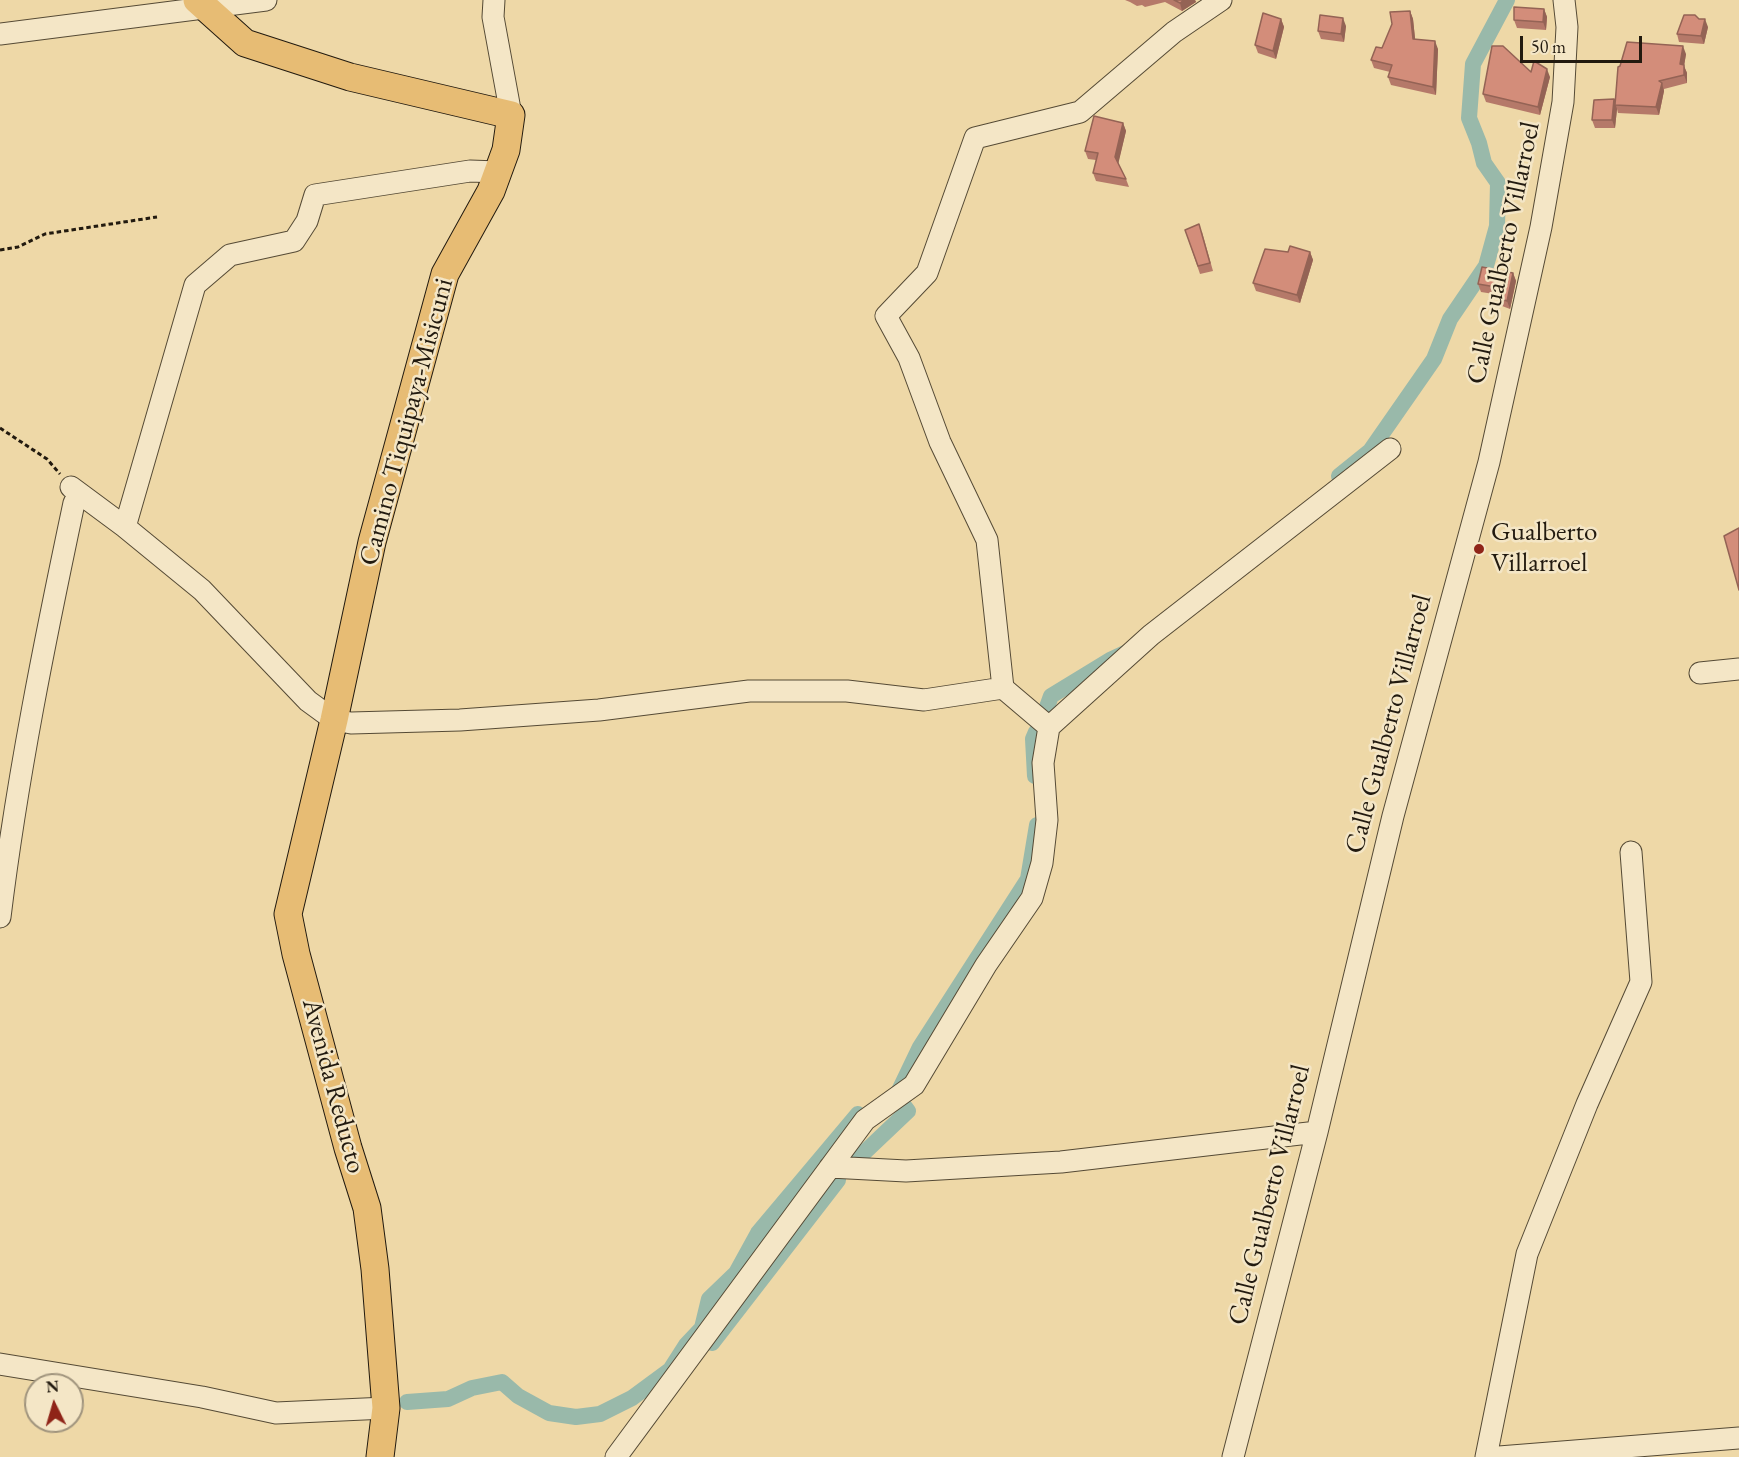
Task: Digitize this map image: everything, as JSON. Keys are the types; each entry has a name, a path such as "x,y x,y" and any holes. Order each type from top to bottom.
{"main road":[{"path":"201,4 245,43 350,77 511,115"},
{"name":"Camino Tiquipaya-Misicuni","path":"334,720 372,542 445,274 491,191 506,150 511,115"},
{"name":"Avenida Reducto","path":"334,720 288,914 296,954 348,1148 367,1208 375,1269 386,1408 380,1457"}],"street":[{"path":"0,34 201,4 266,0"},
{"path":"494,0 493,16 511,115"},
{"path":"1049,726 1003,688 987,540 940,442 909,358 886,316 927,273 975,138 1080,112 1174,32 1221,0"},
{"name":"Calle Gualberto Villarroel","path":"1233,1457 1317,1131 1393,816 1489,462 1541,227 1563,102 1567,27 1564,0"},
{"path":"125,527 195,285 230,255 294,241 307,221 315,195 470,171 498,172"},
{"path":"616,1457 865,1120 914,1084 986,965 1032,898 1042,863 1047,820 1043,763 1049,726 1152,635 1390,449"},
{"path":"0,917 10,833 39,667 77,492 125,527 202,590 308,701 334,720 351,723 460,720 587,711 749,691 847,691 924,700 1003,688"},
{"path":"1700,673 1739,669"},
{"path":"1486,1457 1527,1254 1587,1104 1641,982 1631,852"},
{"path":"830,1167 906,1171 1060,1162 1317,1131"},
{"path":"0,1364 202,1397 276,1413 386,1408"},
{"path":"1498,1457 1739,1438"}],"path":[{"path":"0,250 18,247 45,234 157,217"},
{"path":"0,428 47,459 77,492"}],"building":[{"path":"1514,7 1544,9 1543,22 1514,20"},
{"path":"1410,11 1413,39 1435,41 1433,87 1388,77 1392,65 1371,60 1376,47 1382,48 1392,24 1390,12"},
{"path":"1263,13 1281,19 1273,51 1255,45"},
{"path":"1320,15 1343,18 1341,34 1318,31"},
{"path":"1684,15 1695,15 1699,19 1705,19 1701,36 1677,34"},
{"path":"1627,42 1683,46 1680,64 1684,65 1684,75 1659,81 1662,83 1656,107 1615,105 1618,67"},
{"path":"1492,46 1503,46 1531,72 1534,61 1547,69 1538,107 1483,94"},
{"path":"1614,99 1612,120 1592,120 1594,100"},
{"path":"1094,116 1123,123 1115,157 1126,179 1093,173 1098,153 1085,151"},
{"path":"1199,224 1210,263 1198,266 1185,230"},
{"path":"1290,246 1310,252 1297,295 1253,283 1265,249 1288,252"},
{"path":"1482,267 1513,273 1507,301 1499,298 1502,288 1478,284"},
{"path":"1739,528 1739,590 1724,536"}],"waterway":[{"path":"1339,476 1370,451 1434,359 1450,319 1486,266 1497,226 1498,183 1484,163 1469,118 1473,64 1507,0"},
{"path":"1047,707 1051,696 1125,653"},
{"path":"1035,776 1033,739 1036,732"},
{"path":"895,1096 920,1047 1028,879 1037,825"},
{"path":"849,1167 908,1111 905,1107"},
{"path":"407,1402 448,1399 472,1388 502,1382 518,1396 549,1413 576,1417 600,1414 632,1398 670,1370 686,1345 702,1328 709,1299 736,1273 758,1233 858,1114"},
{"path":"712,1343 838,1180"}],"place":[{"name":"Gualberto Villarroel","path":"1479,549"}]}
